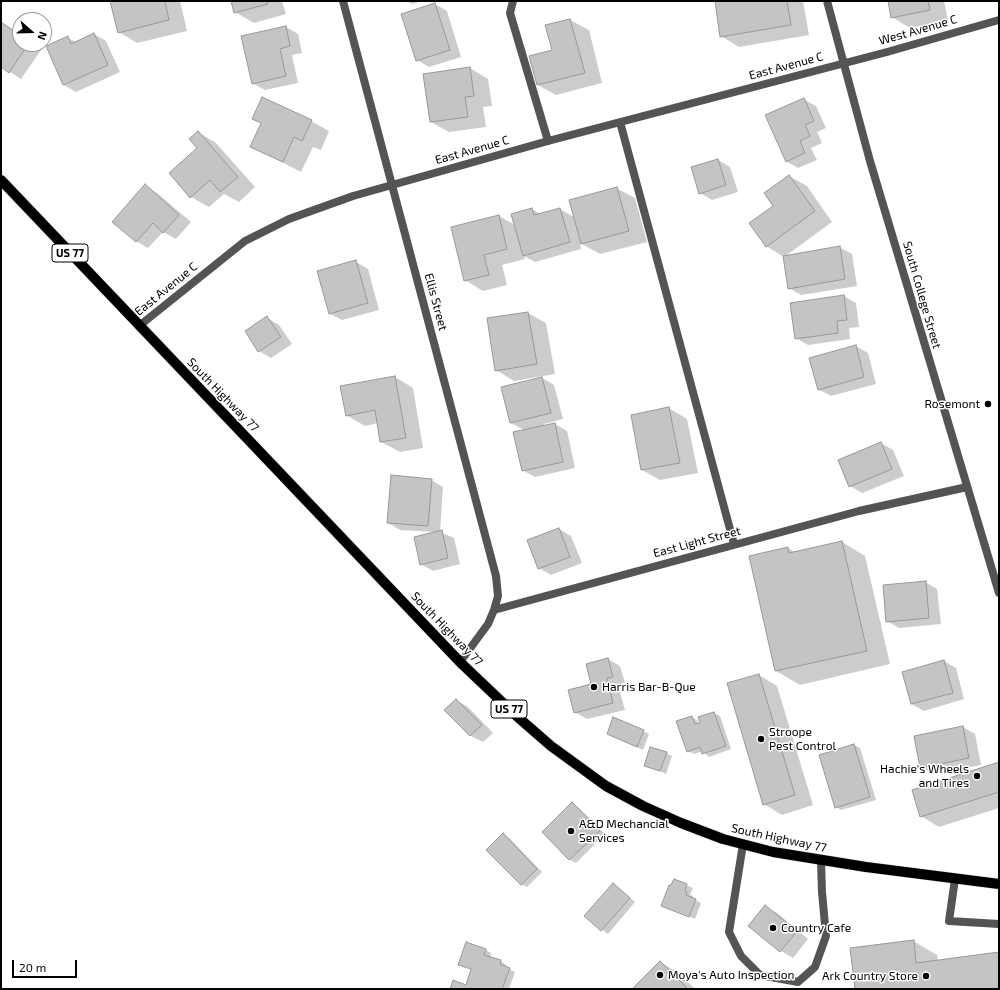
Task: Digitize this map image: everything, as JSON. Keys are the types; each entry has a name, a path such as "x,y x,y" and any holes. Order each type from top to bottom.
{"main road":[{"name":"South Highway 77","path":"1,180 460,662 520,720 551,746 606,786 643,806 681,823 723,839 773,852 821,861 999,884"}],"street":[{"name":"Ellis Street","path":"343,1 496,576 498,596 494,610"},
{"path":"513,1 510,13 548,141"},
{"name":"South College Street","path":"827,1 870,161 999,593"},
{"name":"West Avenue C","path":"844,62 887,52 999,20"},
{"name":"East Avenue C","path":"139,326 245,241 289,219 353,196 548,141 844,62"},
{"path":"620,122 734,544"},
{"name":"East Light Street","path":"494,610 859,511 967,487"},
{"path":"460,662 488,624 494,610"},
{"path":"743,844 729,932 741,956 760,975 798,982 815,967 826,936 821,861"},
{"path":"955,879 949,920 999,924"}],"building":[{"path":"110,1 165,1 169,20 118,33"},
{"path":"231,1 267,1 268,4 234,13"},
{"path":"715,1 787,1 791,25 720,37"},
{"path":"888,1 928,1 930,10 891,18"},
{"path":"435,3 450,50 416,61 401,14"},
{"path":"570,19 585,73 537,85 529,56 552,50 545,25"},
{"path":"1,22 12,30 12,52 23,52 9,73 1,67"},
{"path":"286,26 290,46 280,49 286,76 252,84 241,36"},
{"path":"94,33 108,65 63,85 49,52 52,52 52,43 68,36 71,44"},
{"path":"470,67 474,96 465,97 468,117 430,122 423,74"},
{"path":"262,97 312,120 302,141 294,137 283,162 250,147 261,123 252,119"},
{"path":"804,98 814,121 805,125 810,136 800,141 805,153 786,162 765,115"},
{"path":"198,131 238,177 220,192 210,180 190,198 169,173 197,148 189,139"},
{"path":"718,159 726,185 699,194 691,167"},
{"path":"789,175 815,211 766,247 749,223 773,206 764,193"},
{"path":"145,184 179,215 163,233 153,223 136,242 112,222"},
{"path":"617,187 629,231 581,244 569,200"},
{"path":"532,208 534,215 560,208 570,242 523,256 511,214"},
{"path":"499,215 507,249 484,255 489,275 464,281 451,227"},
{"path":"840,246 845,279 788,289 783,256"},
{"path":"356,260 368,303 329,314 317,271"},
{"path":"844,295 847,320 837,321 838,333 795,339 790,303"},
{"path":"528,312 537,364 495,371 487,318"},
{"path":"267,316 281,337 258,352 245,331"},
{"path":"856,345 864,377 818,390 809,358"},
{"path":"395,376 406,438 380,442 375,410 346,416 340,386"},
{"path":"542,377 551,413 510,423 501,387"},
{"path":"669,407 680,463 641,470 631,415"},
{"path":"555,423 563,462 522,471 513,432"},
{"path":"881,442 892,469 849,487 838,460"},
{"path":"391,475 432,479 428,526 387,523"},
{"path":"559,528 570,557 538,569 527,540"},
{"path":"442,530 448,558 420,565 414,537"},
{"path":"842,541 867,651 775,671 749,556 788,547 789,553"},
{"path":"926,581 929,618 886,622 883,585"},
{"name":"Harris Bar-B-Que","path":"608,658 613,677 607,678 613,703 574,713 568,690 591,684 586,664"},
{"path":"944,660 953,693 911,704 902,672"},
{"name":"Stroope Pest Control","path":"759,674 795,795 763,805 727,683"},
{"path":"456,699 482,725 470,736 444,710"},
{"path":"714,712 726,746 702,754 700,747 687,752 676,721 692,716 695,724 700,723 698,717"},
{"path":"613,717 644,730 637,747 607,734"},
{"path":"963,726 969,758 920,768 914,736"},
{"path":"854,744 870,797 835,808 819,755"},
{"path":"650,747 667,752 660,771 644,766"},
{"name":"Hachie's Wheels and Tires","path":"999,762 999,792 920,817 912,790"},
{"name":"A&D Mechancial Services","path":"572,802 600,831 569,860 542,832"},
{"path":"503,833 537,869 521,885 486,850"},
{"path":"674,879 687,884 685,890 687,892 686,895 696,899 689,917 661,906 669,885 671,885"},
{"path":"613,883 630,898 601,931 584,916"},
{"name":"Country Cafe","path":"765,905 797,931 780,952 748,926"},
{"name":"Ark Country Store","path":"914,940 916,963 999,952 999,989 855,989 850,948"},
{"path":"466,942 486,949 484,955 501,960 500,964 510,968 502,989 450,989 453,980 466,985 471,969 458,965"},
{"name":"Moya's Auto Inspection","path":"660,961 688,989 632,989"}],"place":[{"name":"Rosemont","path":"988,404"},
{"name":"Harris Bar-B-Que","path":"594,687"},
{"name":"Stroope Pest Control","path":"761,739"},
{"name":"Hachie's Wheels and Tires","path":"977,776"},
{"name":"A&D Mechancial Services","path":"571,831"},
{"name":"Country Cafe","path":"773,928"},
{"name":"Moya's Auto Inspection","path":"660,975"},
{"name":"Ark Country Store","path":"926,976"}]}
